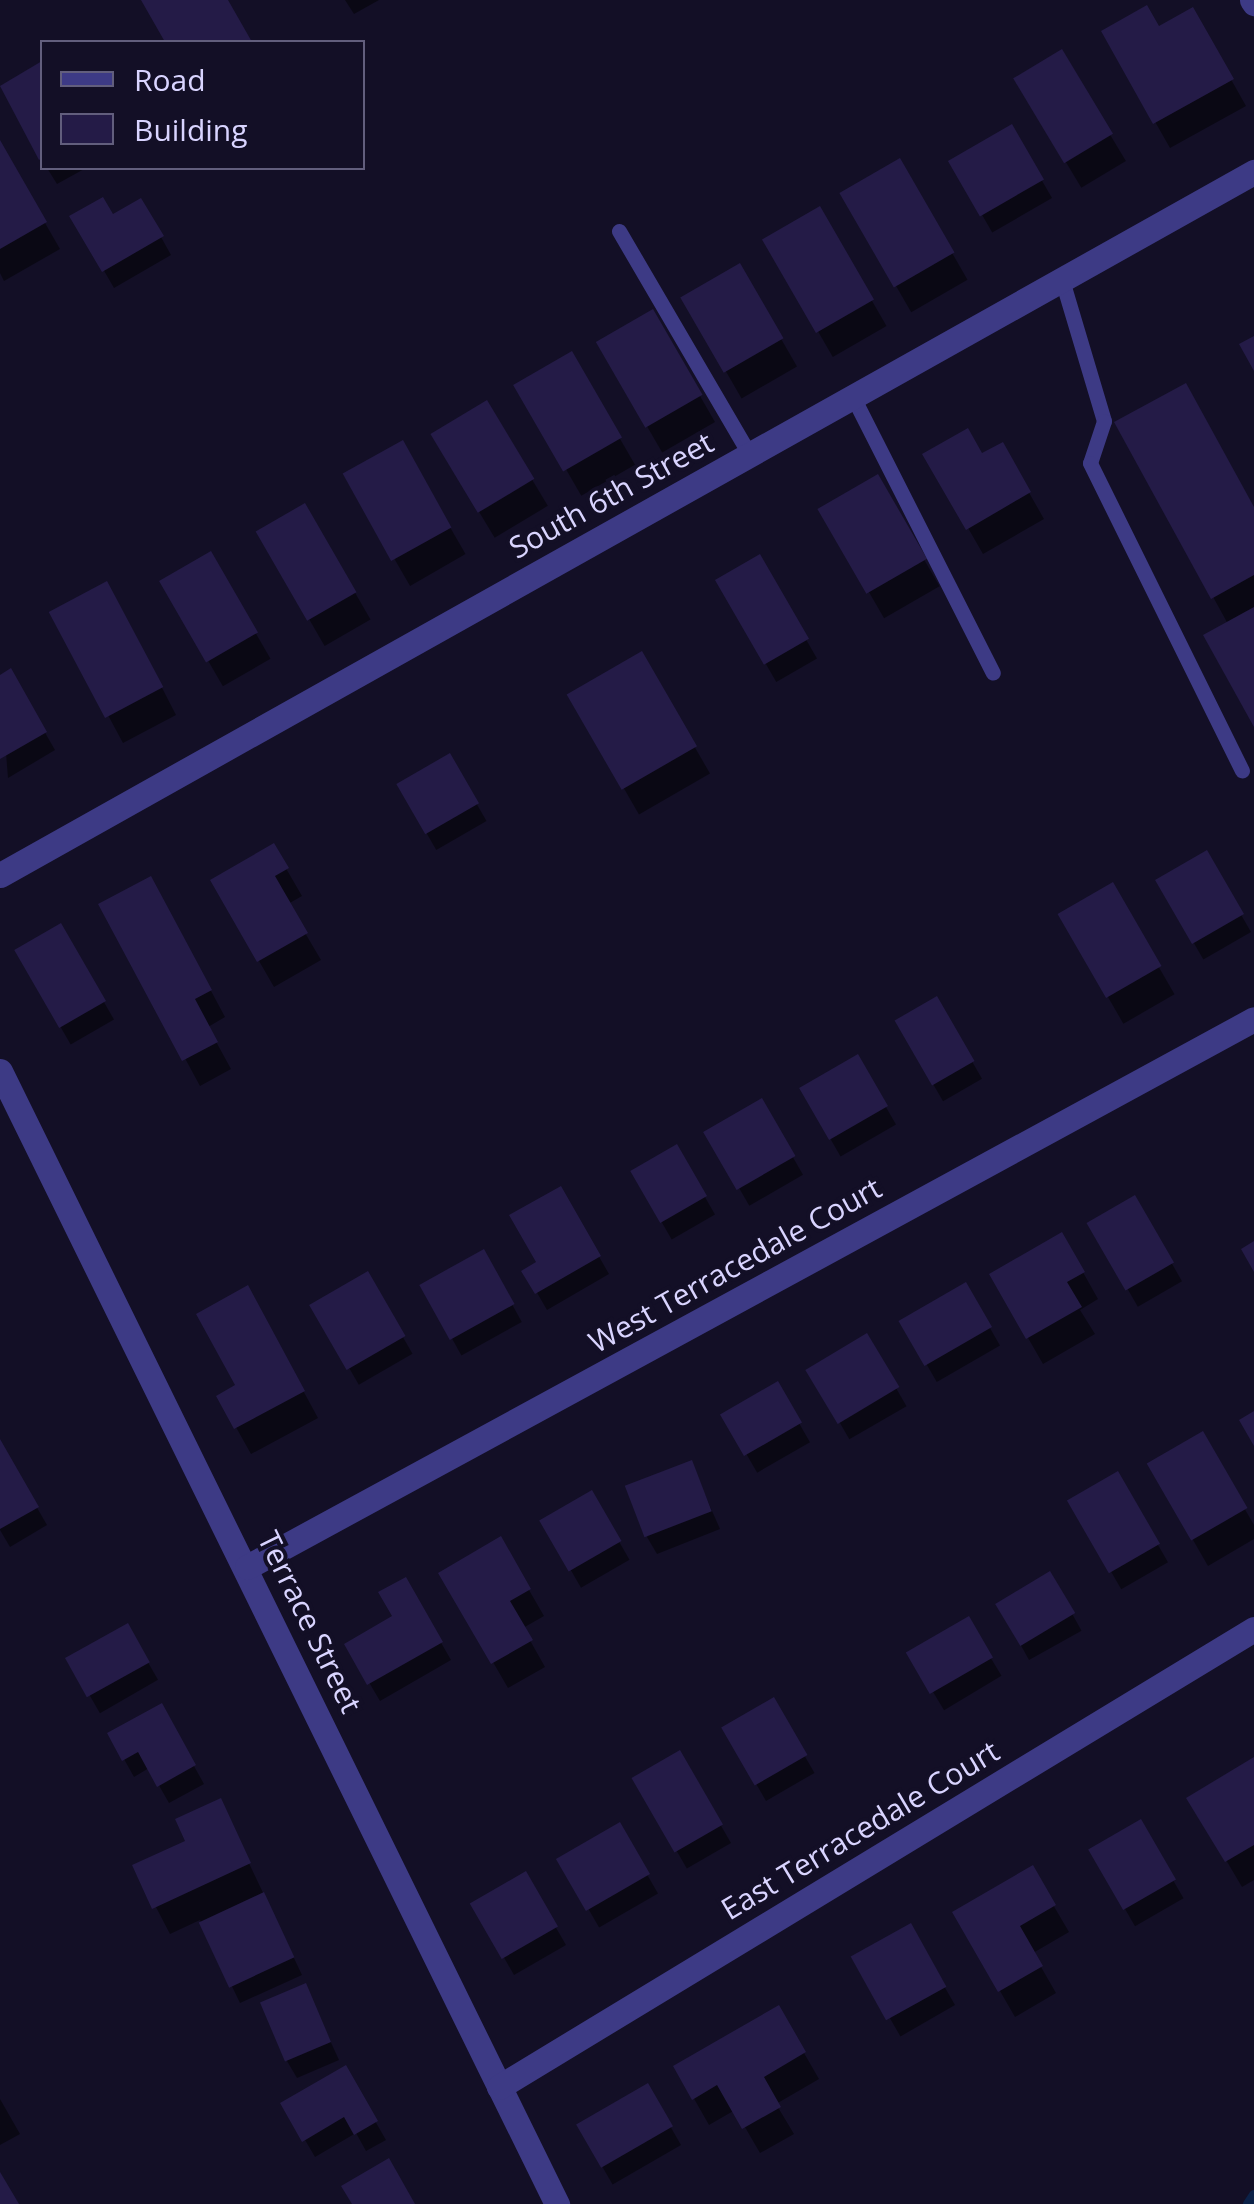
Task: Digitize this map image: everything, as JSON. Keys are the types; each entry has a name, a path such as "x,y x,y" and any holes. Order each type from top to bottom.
{"street":[{"name":"South 6th Street","path":"0,875 1254,172"},
{"name":"West Terracedale Court","path":"248,1567 1254,1019"},
{"name":"Terrace Street","path":"0,1071 248,1567 557,2204"},
{"name":"East Terracedale Court","path":"500,2087 1254,1629"}],"lane":[{"path":"619,231 750,455"},
{"path":"1062,280 1104,422 1090,464 1242,770"},
{"path":"853,397 992,674"}],"building":[{"path":"141,0 228,0 251,40 164,40"},
{"path":"1147,5 1159,26 1193,7 1234,79 1153,124 1101,31"},
{"path":"1062,49 1113,134 1064,163 1013,78"},
{"path":"40,62 39,160 0,86"},
{"path":"1012,124 1044,179 980,216 948,161"},
{"path":"0,140 47,222 0,249"},
{"path":"900,158 954,252 894,287 839,193"},
{"path":"103,197 113,214 141,198 164,236 102,272 69,216"},
{"path":"820,206 874,300 816,333 762,240"},
{"path":"740,263 784,338 724,373 680,298"},
{"path":"653,309 702,395 645,428 596,342"},
{"path":"1254,336 1254,371 1239,344"},
{"path":"572,351 622,438 563,472 513,385"},
{"path":"1186,383 1254,507 1254,575 1211,599 1114,422"},
{"path":"487,400 534,479 478,513 430,434"},
{"path":"968,428 982,453 1003,442 1031,492 966,530 922,454"},
{"path":"403,440 451,527 391,561 343,473"},
{"path":"878,474 927,559 866,594 817,509"},
{"path":"305,503 356,592 307,621 256,532"},
{"path":"211,551 258,632 206,662 159,581"},
{"path":"760,554 809,639 764,665 715,580"},
{"path":"107,581 163,687 105,718 49,612"},
{"path":"1254,607 1254,727 1203,635"},
{"path":"642,651 697,746 622,790 567,694"},
{"path":"11,668 47,732 0,759 0,675"},
{"path":"450,753 479,803 425,834 396,784"},
{"path":"274,843 289,868 275,876 308,933 257,962 210,880"},
{"path":"1207,850 1244,914 1192,944 1155,880"},
{"path":"151,876 212,990 195,999 218,1042 182,1061 98,904"},
{"path":"1113,882 1162,966 1106,998 1058,914"},
{"path":"61,923 106,1001 59,1028 14,950"},
{"path":"937,996 974,1061 932,1085 895,1020"},
{"path":"858,1054 888,1106 829,1140 799,1088"},
{"path":"762,1098 796,1156 737,1190 703,1132"},
{"path":"677,1144 707,1196 660,1223 630,1171"},
{"path":"561,1186 601,1256 535,1294 521,1271 536,1262 509,1215"},
{"path":"1135,1195 1174,1263 1126,1291 1087,1223"},
{"path":"1062,1232 1085,1272 1067,1282 1082,1307 1026,1339 989,1274"},
{"path":"1254,1241 1254,1272 1241,1249"},
{"path":"484,1249 515,1304 450,1340 419,1285"},
{"path":"368,1271 406,1336 347,1370 309,1305"},
{"path":"966,1282 992,1327 924,1366 898,1321"},
{"path":"248,1285 305,1391 234,1429 216,1396 235,1385 196,1314"},
{"path":"867,1333 899,1387 838,1424 805,1370"},
{"path":"778,1381 802,1423 744,1456 720,1414"},
{"path":"1254,1411 1254,1446 1239,1420"},
{"path":"1203,1431 1248,1508 1191,1541 1147,1464"},
{"path":"0,1439 39,1507 0,1529"},
{"path":"692,1460 712,1511 644,1537 625,1486"},
{"path":"1118,1471 1160,1544 1109,1573 1067,1500"},
{"path":"592,1490 622,1541 569,1572 539,1520"},
{"path":"501,1536 531,1589 510,1601 533,1640 491,1664 438,1573"},
{"path":"1050,1571 1075,1613 1020,1646 995,1604"},
{"path":"406,1577 443,1642 367,1685 344,1644 392,1616 378,1592"},
{"path":"969,1616 993,1658 930,1694 906,1652"},
{"path":"128,1623 150,1662 87,1697 65,1658"},
{"path":"774,1697 808,1755 755,1786 721,1728"},
{"path":"162,1703 196,1765 157,1787 138,1752 122,1761 107,1733"},
{"path":"680,1750 723,1824 675,1852 632,1778"},
{"path":"1254,1757 1254,1845 1225,1862 1186,1798"},
{"path":"221,1798 251,1863 152,1909 132,1865 185,1841 175,1819"},
{"path":"1141,1819 1176,1880 1123,1910 1088,1850"},
{"path":"620,1822 650,1874 586,1911 556,1859"},
{"path":"1033,1865 1056,1905 1020,1926 1043,1966 998,1992 952,1912"},
{"path":"526,1871 558,1926 502,1959 470,1904"},
{"path":"264,1892 294,1957 229,1988 199,1922"},
{"path":"911,1923 946,1987 886,2020 851,1956"},
{"path":"306,1983 331,2042 285,2061 260,2003"},
{"path":"779,2005 806,2052 764,2077 781,2107 742,2129 717,2085 692,2100 673,2066"},
{"path":"346,2065 378,2121 354,2135 344,2117 302,2142 280,2103"},
{"path":"648,2083 673,2126 601,2168 576,2124"},
{"path":"389,2158 415,2204 352,2204 341,2186"},
{"path":"0,2172 19,2204 0,2204"}],"waterway":[{"path":"1248,2204 1254,2195"}]}
